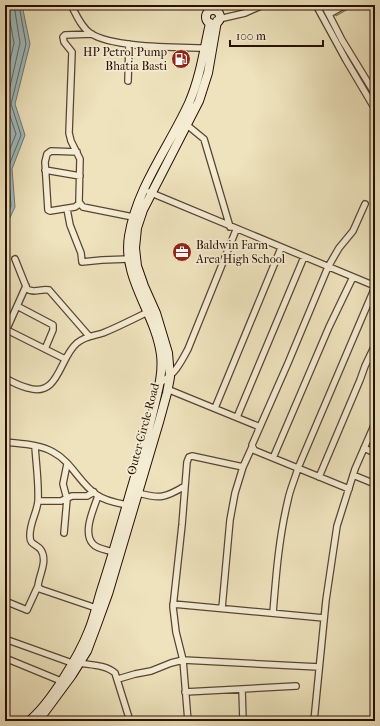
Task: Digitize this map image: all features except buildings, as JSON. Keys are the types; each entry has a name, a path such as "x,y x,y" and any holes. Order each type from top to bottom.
{"main road":[{"name":"Outer Circle Road","path":"38,721 76,663 96,608 148,432 160,382 161,354 148,312 134,280 129,259 128,239 133,217 147,192 195,88 204,48 215,14"},
{"name":"Outer Circle Road","path":"29,721 40,710 61,681 87,651 96,627 159,422 170,377 168,353 156,313 137,266 135,248 137,228 147,192 165,166 199,101 208,73 215,14"}],"street":[{"path":"71,5 84,27 92,34 105,39 129,44 204,48"},
{"path":"215,14 245,13 263,5"},
{"path":"316,5 375,109"},
{"path":"324,5 342,40 375,94"},
{"path":"329,14 345,5"},
{"path":"79,204 81,162 71,141 69,133 72,52 64,42 63,37 65,35 92,34"},
{"path":"128,81 129,44"},
{"path":"187,125 204,139 230,227"},
{"path":"77,152 49,152 46,157 45,170 47,210 67,209 75,207 79,204"},
{"path":"45,170 80,176"},
{"path":"147,192 236,230 374,285 298,468 288,499 283,525 273,613"},
{"path":"79,204 83,207 133,217"},
{"path":"222,608 230,520 235,493 243,467 328,267 339,248 353,231 366,204"},
{"path":"67,209 70,225 81,253 82,262 129,259"},
{"path":"160,382 170,377 179,366 188,349 236,230"},
{"path":"215,408 281,248"},
{"path":"237,417 304,257"},
{"path":"15,259 27,289 32,291 44,289 49,290 89,336"},
{"path":"273,458 329,327 353,277"},
{"path":"26,286 6,331 65,359"},
{"path":"17,306 53,325 53,330 45,349"},
{"path":"5,378 28,388 35,389 48,387 53,383 65,359 77,343 89,336 102,333 148,312"},
{"path":"319,477 375,345"},
{"path":"167,389 260,427"},
{"path":"314,721 324,618 337,526 353,475 375,423"},
{"path":"5,442 35,446 53,452 62,458 96,494 126,505"},
{"path":"5,601 27,610 38,586 43,568 43,555 41,550 32,543 30,538 31,526 38,501 35,446"},
{"path":"252,447 256,451 349,488"},
{"path":"364,448 375,453"},
{"path":"188,721 183,660 174,620 173,604 182,525 187,462 189,457 192,456 243,467"},
{"path":"64,533 67,499 63,487 67,464"},
{"path":"353,475 375,484"},
{"path":"138,493 155,498 171,494 185,486"},
{"path":"38,501 57,502 76,495 87,496 96,494"},
{"path":"96,494 89,526 90,540 93,545 113,552"},
{"path":"38,586 40,589 96,608"},
{"path":"173,604 324,618"},
{"path":"5,639 76,663 111,669 118,679 130,721"},
{"path":"5,658 61,681"},
{"path":"118,679 151,671 183,660 319,667"},
{"path":"185,692 296,686"},
{"path":"242,689 244,721"}],"green space":[{"path":"330,5 355,5 336,16"}],"water":[{"path":"5,5 22,5 30,44 15,104 25,135 12,169 15,207 5,228"}],"place":[{"name":"HP Petrol Pump Bhatia Basti","path":"181,59"},
{"name":"Baldwin Farm Area High School","path":"182,252"}]}
